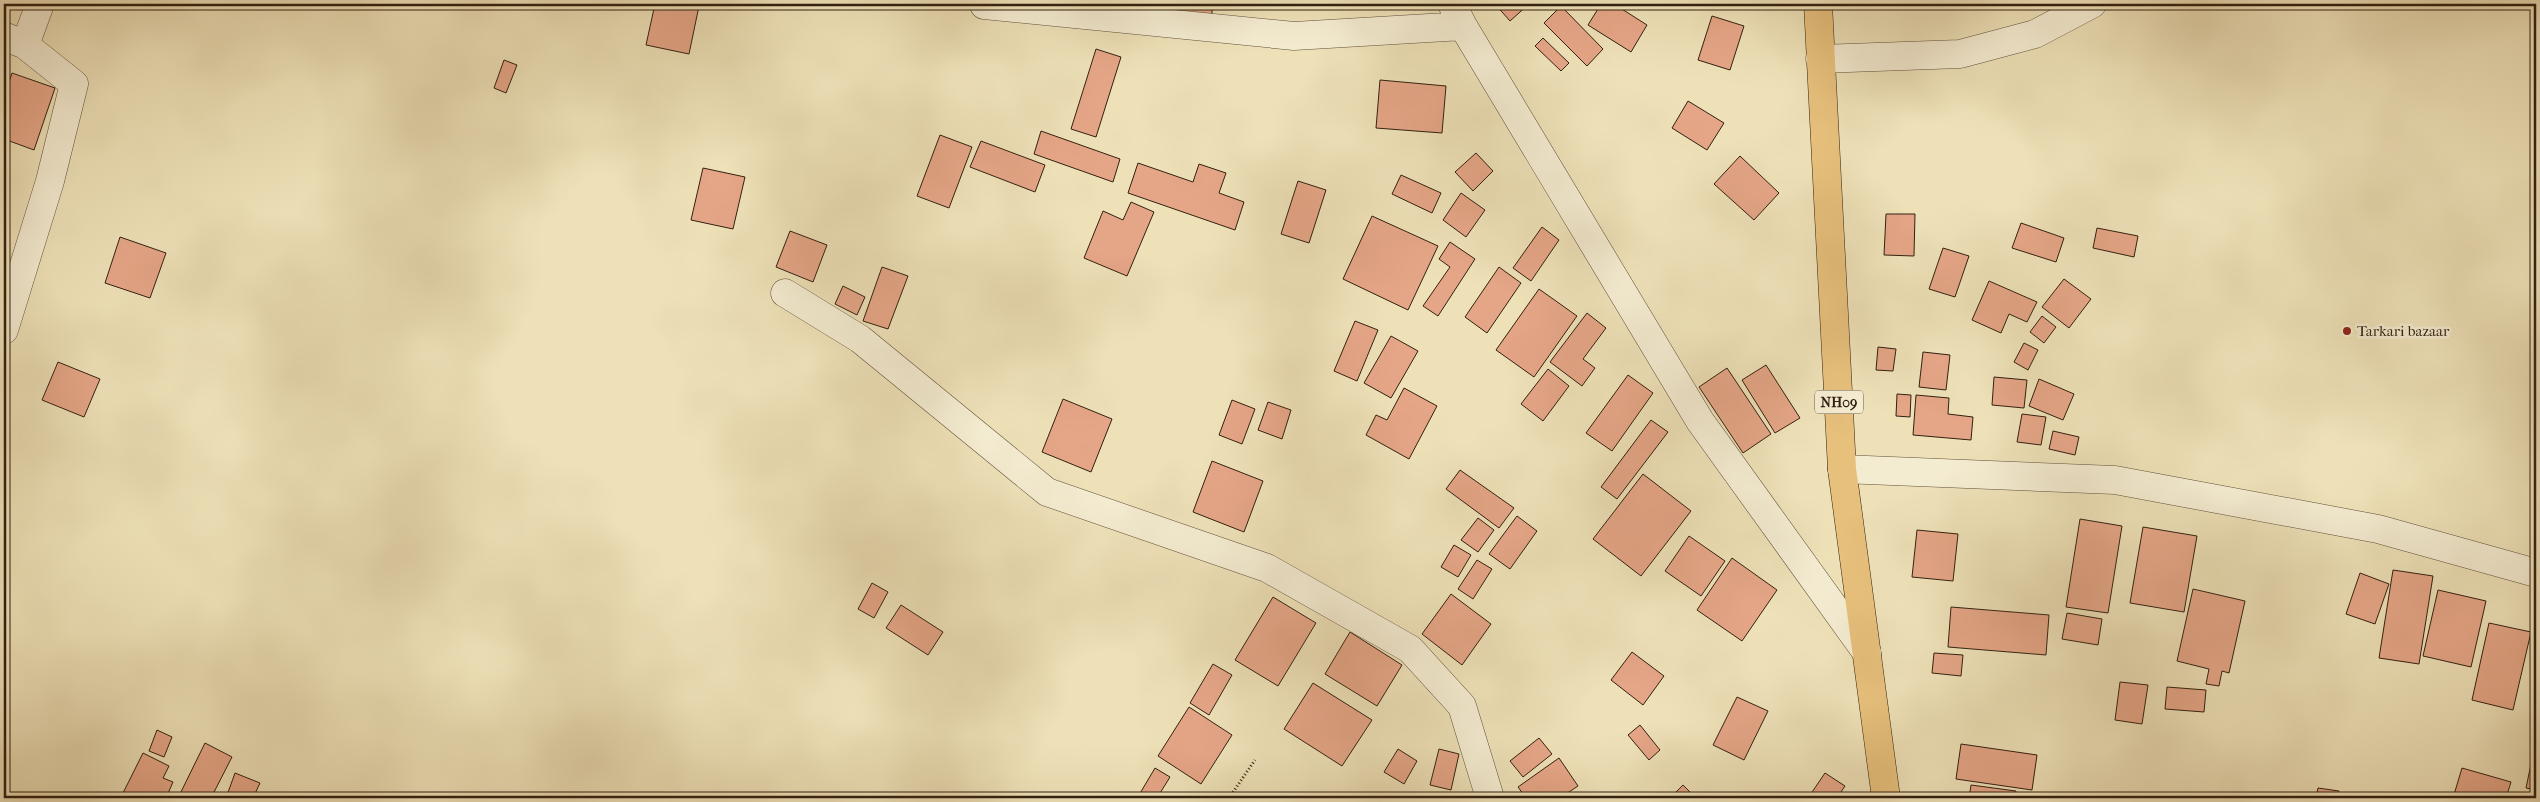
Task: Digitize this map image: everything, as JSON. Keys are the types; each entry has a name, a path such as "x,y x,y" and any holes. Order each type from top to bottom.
{"main road":[{"name":"NH09","path":"1818,4 1842,468 1886,798"}],"street":[{"path":"4,330 50,181 74,84 14,41 40,4"},
{"path":"1820,59 1960,54 2035,34 2092,4"},
{"path":"984,5 1294,36 1457,15 1700,421 1867,653"},
{"path":"785,293 860,339 1047,492 1267,568 1410,649 1462,706 1490,798"},
{"path":"1842,468 2114,480 2378,529 2536,572"}],"path":[{"path":"1229,798 1255,760"}],"building":[{"path":"655,4 699,6 689,54 646,45"},
{"path":"1160,4 1213,4 1211,20 1158,14"},
{"path":"1495,4 1529,4 1510,21"},
{"path":"1601,4 1614,4 1647,25 1631,52 1588,25"},
{"path":"1561,6 1603,49 1587,66 1544,23"},
{"path":"1712,16 1744,26 1730,70 1698,60"},
{"path":"1543,38 1569,63 1561,71 1535,46"},
{"path":"1096,49 1121,57 1096,137 1071,129"},
{"path":"504,60 517,65 506,93 494,88"},
{"path":"12,73 55,88 34,150 4,139 4,98"},
{"path":"1380,80 1446,86 1442,133 1376,128"},
{"path":"1688,101 1724,123 1707,150 1672,128"},
{"path":"1041,131 1120,159 1113,182 1034,154"},
{"path":"940,135 972,147 949,208 917,196"},
{"path":"981,141 1045,165 1035,192 970,167"},
{"path":"1476,153 1493,171 1473,191 1455,172"},
{"path":"1740,156 1779,193 1754,220 1714,184"},
{"path":"1138,163 1193,182 1199,164 1226,173 1219,193 1244,202 1235,230 1128,193"},
{"path":"703,168 745,177 733,229 691,220"},
{"path":"1401,175 1441,193 1432,213 1392,194"},
{"path":"1298,181 1326,190 1309,243 1281,234"},
{"path":"1461,193 1485,210 1466,237 1443,220"},
{"path":"1131,202 1154,212 1127,276 1084,258 1103,211 1123,220"},
{"path":"1886,214 1915,214 1914,256 1884,255"},
{"path":"1372,216 1438,246 1408,310 1343,279"},
{"path":"2021,223 2064,238 2056,262 2012,248"},
{"path":"1542,227 1559,240 1531,281 1513,268"},
{"path":"2097,228 2138,236 2134,257 2093,248"},
{"path":"790,231 827,245 813,282 776,267"},
{"path":"120,237 166,253 150,298 105,283"},
{"path":"1450,242 1475,259 1438,316 1423,306 1450,267 1439,259"},
{"path":"1943,248 1969,256 1955,297 1929,289"},
{"path":"882,267 908,276 888,329 863,321"},
{"path":"1499,267 1521,283 1487,333 1465,317"},
{"path":"2064,279 2091,299 2069,328 2042,307"},
{"path":"1989,281 2037,302 2027,322 2009,314 2001,333 1972,320"},
{"path":"843,286 865,297 857,315 835,304"},
{"path":"1539,289 1577,316 1534,377 1496,350"},
{"path":"1587,313 1606,328 1583,359 1595,368 1582,386 1550,362"},
{"path":"2042,316 2056,327 2044,343 2030,332"},
{"path":"1355,321 1378,330 1357,381 1334,371"},
{"path":"1391,336 1418,351 1391,398 1364,383"},
{"path":"2024,343 2038,350 2028,370 2014,362"},
{"path":"1878,347 1896,349 1893,371 1876,370"},
{"path":"1923,352 1950,355 1946,390 1919,387"},
{"path":"58,362 100,379 84,417 42,400"},
{"path":"1766,365 1800,418 1775,433 1742,380"},
{"path":"1727,368 1771,434 1743,453 1699,387"},
{"path":"1548,369 1569,386 1543,421 1521,404"},
{"path":"1628,375 1653,393 1612,451 1586,433"},
{"path":"1994,377 2027,380 2024,408 1992,405"},
{"path":"2039,379 2074,394 2063,420 2029,406"},
{"path":"1404,388 1437,406 1409,459 1366,435 1376,415 1387,420"},
{"path":"1897,394 1911,395 1910,417 1896,416"},
{"path":"1916,395 1949,398 1948,414 1973,417 1971,440 1913,435"},
{"path":"1063,399 1112,419 1091,472 1042,452"},
{"path":"1232,400 1255,409 1242,444 1219,435"},
{"path":"1268,402 1291,410 1282,439 1258,430"},
{"path":"2022,414 2046,417 2041,445 2017,442"},
{"path":"1651,420 1668,432 1617,499 1601,487"},
{"path":"2053,431 2079,437 2075,455 2049,449"},
{"path":"1212,461 1263,481 1244,532 1193,512"},
{"path":"1460,470 1514,508 1499,528 1446,489"},
{"path":"1643,474 1691,511 1641,576 1593,539"},
{"path":"1517,516 1537,531 1510,569 1489,554"},
{"path":"1478,518 1494,530 1478,552 1461,540"},
{"path":"2080,519 2122,526 2108,613 2066,607"},
{"path":"2143,527 2197,536 2184,612 2130,603"},
{"path":"1917,530 1958,534 1953,581 1912,577"},
{"path":"1689,536 1725,561 1701,596 1665,571"},
{"path":"1454,545 1471,555 1458,577 1441,567"},
{"path":"1732,558 1777,590 1742,641 1697,610"},
{"path":"1477,560 1492,569 1473,599 1458,589"},
{"path":"2393,570 2433,576 2419,664 2379,658"},
{"path":"2360,573 2389,584 2375,624 2346,614"},
{"path":"872,583 888,592 874,618 858,609"},
{"path":"2193,589 2245,601 2229,673 2222,671 2219,686 2206,684 2209,669 2177,661"},
{"path":"2438,590 2486,601 2471,667 2423,656"},
{"path":"1451,594 1491,624 1462,665 1422,634"},
{"path":"1273,597 1316,623 1278,686 1235,660"},
{"path":"901,605 943,632 928,655 886,628"},
{"path":"1951,607 2049,615 2046,655 1948,647"},
{"path":"2067,613 2102,619 2098,645 2062,639"},
{"path":"2489,623 2531,632 2513,710 2472,700"},
{"path":"1350,632 1402,665 1377,706 1325,674"},
{"path":"1632,652 1664,676 1643,705 1611,680"},
{"path":"1934,653 1963,655 1961,676 1932,673"},
{"path":"1213,664 1232,675 1209,715 1190,703"},
{"path":"2120,682 2148,685 2142,724 2115,720"},
{"path":"1313,683 1372,720 1342,766 1284,729"},
{"path":"2167,687 2206,690 2204,712 2165,709"},
{"path":"1737,697 1768,711 1744,760 1713,745"},
{"path":"1189,707 1232,735 1201,784 1158,756"},
{"path":"1640,725 1660,750 1649,760 1628,735"},
{"path":"157,730 172,737 164,757 149,751"},
{"path":"1539,738 1552,754 1523,777 1510,761"},
{"path":"2536,740 2536,790 2526,788"},
{"path":"205,743 232,757 211,798 183,798 179,796"},
{"path":"1961,744 2037,755 2032,790 1956,779"},
{"path":"1398,749 1417,761 1404,784 1384,772"},
{"path":"1439,749 1459,754 1451,790 1430,785"},
{"path":"143,753 169,766 163,778 173,782 166,798 128,798 122,795"},
{"path":"1559,758 1578,786 1560,798 1526,798 1518,787"},
{"path":"1155,768 1170,777 1157,798 1145,798 1139,795"},
{"path":"2462,768 2511,782 2506,798 2453,798"},
{"path":"235,773 260,783 253,798 226,798"},
{"path":"1825,773 1845,786 1837,798 1808,798"},
{"path":"1683,785 1696,798 1670,798"},
{"path":"1971,785 2016,791 2015,798 1969,798"},
{"path":"2318,788 2339,791 2337,798 2316,798"},
{"path":"2288,794 2311,798 2288,798"}],"place":[{"name":"Tarkari bazaar","path":"2347,331"}]}
